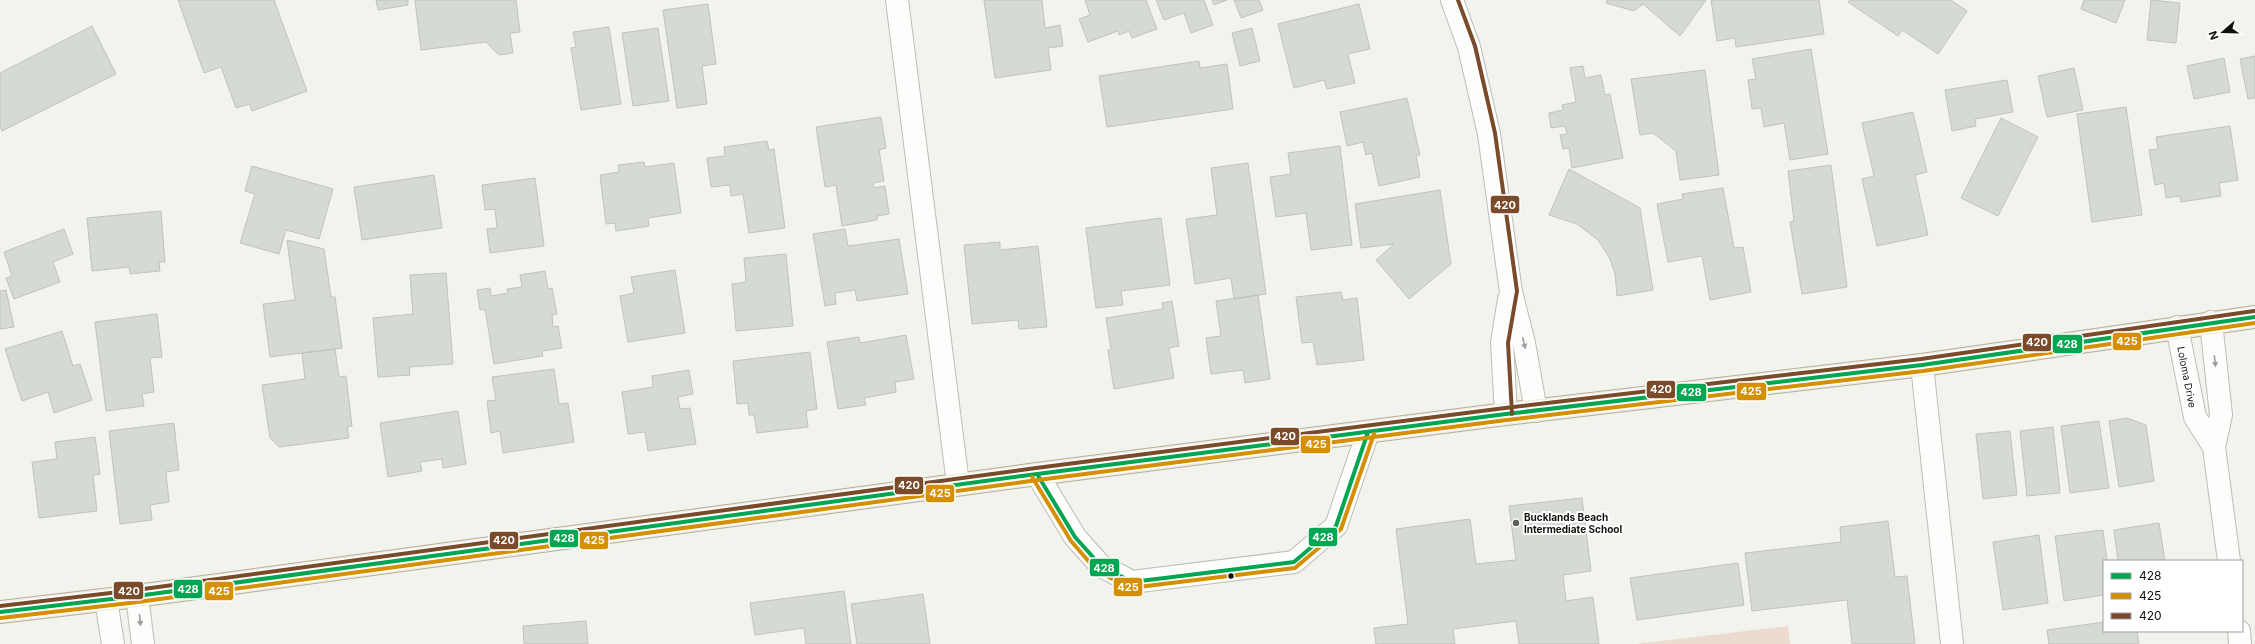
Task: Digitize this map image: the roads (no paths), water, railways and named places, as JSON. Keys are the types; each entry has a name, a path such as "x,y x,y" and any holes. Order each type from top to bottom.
{"main road":[{"path":"0,612 137,596 958,484 1506,414 1922,365 2211,322 2255,317"}],"street":[{"path":"897,0 958,484"},
{"path":"1452,0 1470,47 1489,134 1511,292 1524,344 1536,411"},
{"path":"1506,414 1502,343 1511,292"},
{"name":"Loloma Drive","path":"2211,322 2221,415 2214,447 2229,560"},
{"name":"Loloma Drive","path":"2177,327 2195,417 2214,447"},
{"path":"1922,365 1952,644"},
{"path":"1038,474 1080,542 1101,566 1132,582 1294,562 1336,526 1368,432"},
{"path":"137,596 143,644"},
{"path":"106,600 113,644"},
{"path":"2238,632 2240,644"}],"place":[{"name":"Bucklands Beach Intermediate School","path":"1516,523"}]}
